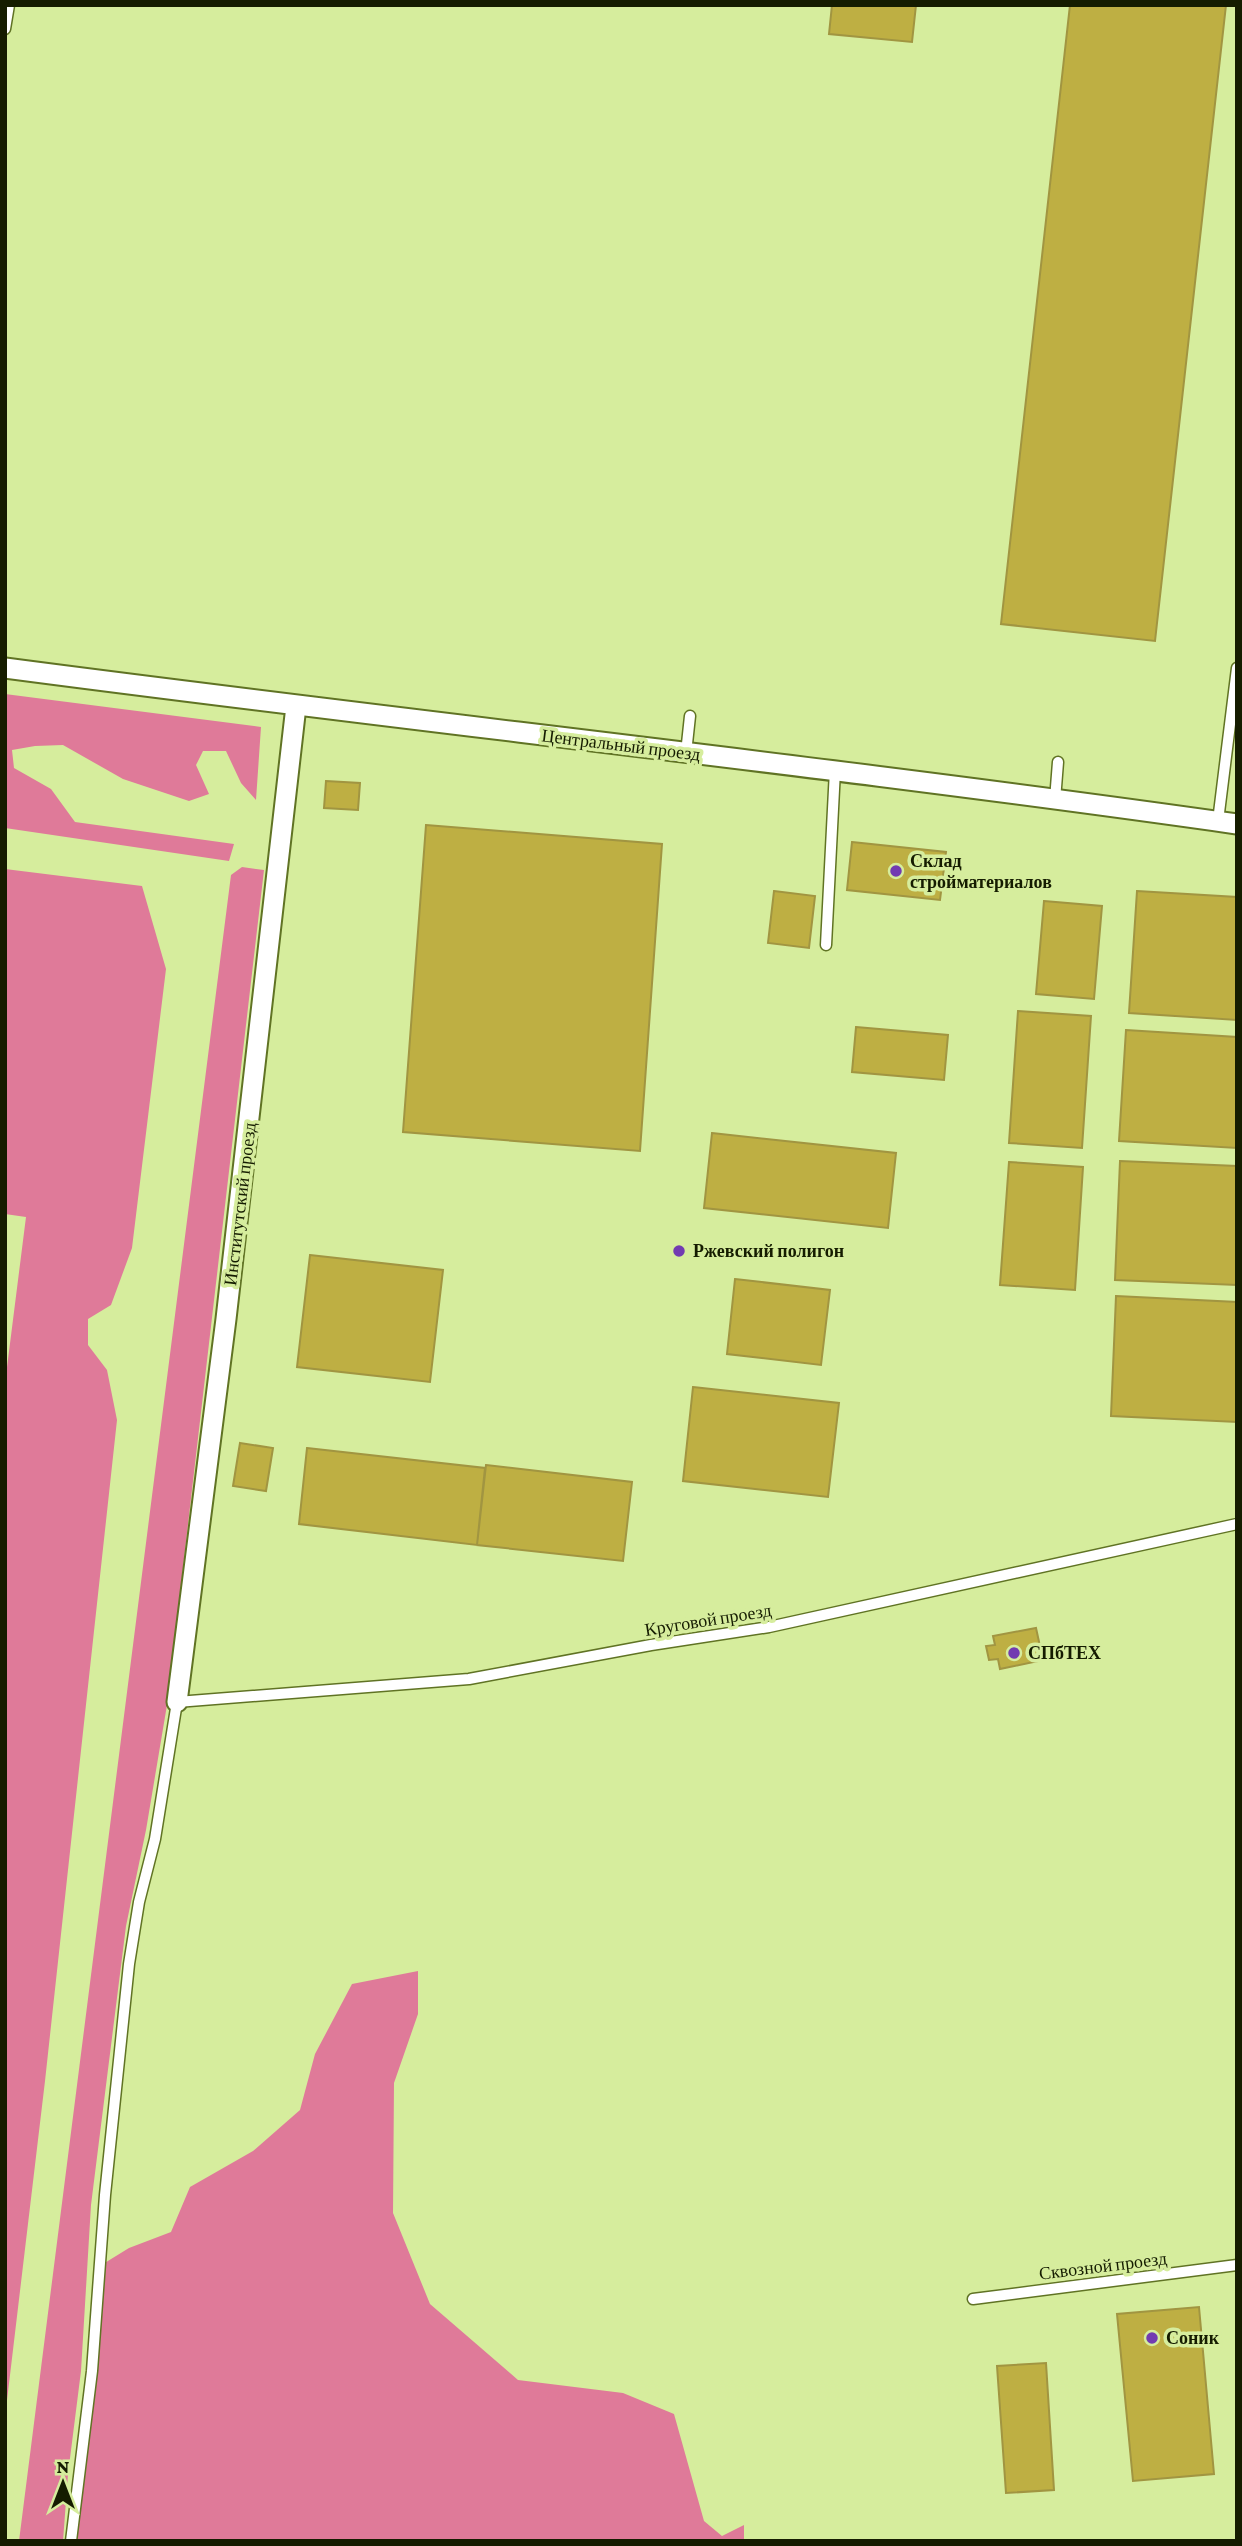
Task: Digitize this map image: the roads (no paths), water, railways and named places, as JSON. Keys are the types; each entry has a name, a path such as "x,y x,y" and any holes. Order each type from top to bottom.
{"street":[{"name":"Центральный проезд","path":"5,668 296,706 835,770 1227,823"},
{"name":"Институтский проезд","path":"177,1702 232,1319 296,706"}],"lane":[{"path":"5,29 9,5"},
{"path":"1227,823 1237,668"},
{"path":"686,753 690,716"},
{"path":"1055,800 1058,762"},
{"path":"826,946 835,770"},
{"name":"Круговой проезд","path":"177,1702 469,1679 769,1626 1237,1524"},
{"path":"71,2541 92,2371 105,2194 129,1964 139,1902 155,1839 177,1702"},
{"name":"Сквозной проезд","path":"973,2299 1237,2264"}],"place":[{"name":"Склад стройматериалов","path":"896,871"},
{"name":"Ржевский полигон","path":"679,1251"},
{"name":"СПбТЕХ","path":"1014,1653"},
{"name":"Соник","path":"1152,2338"}]}
